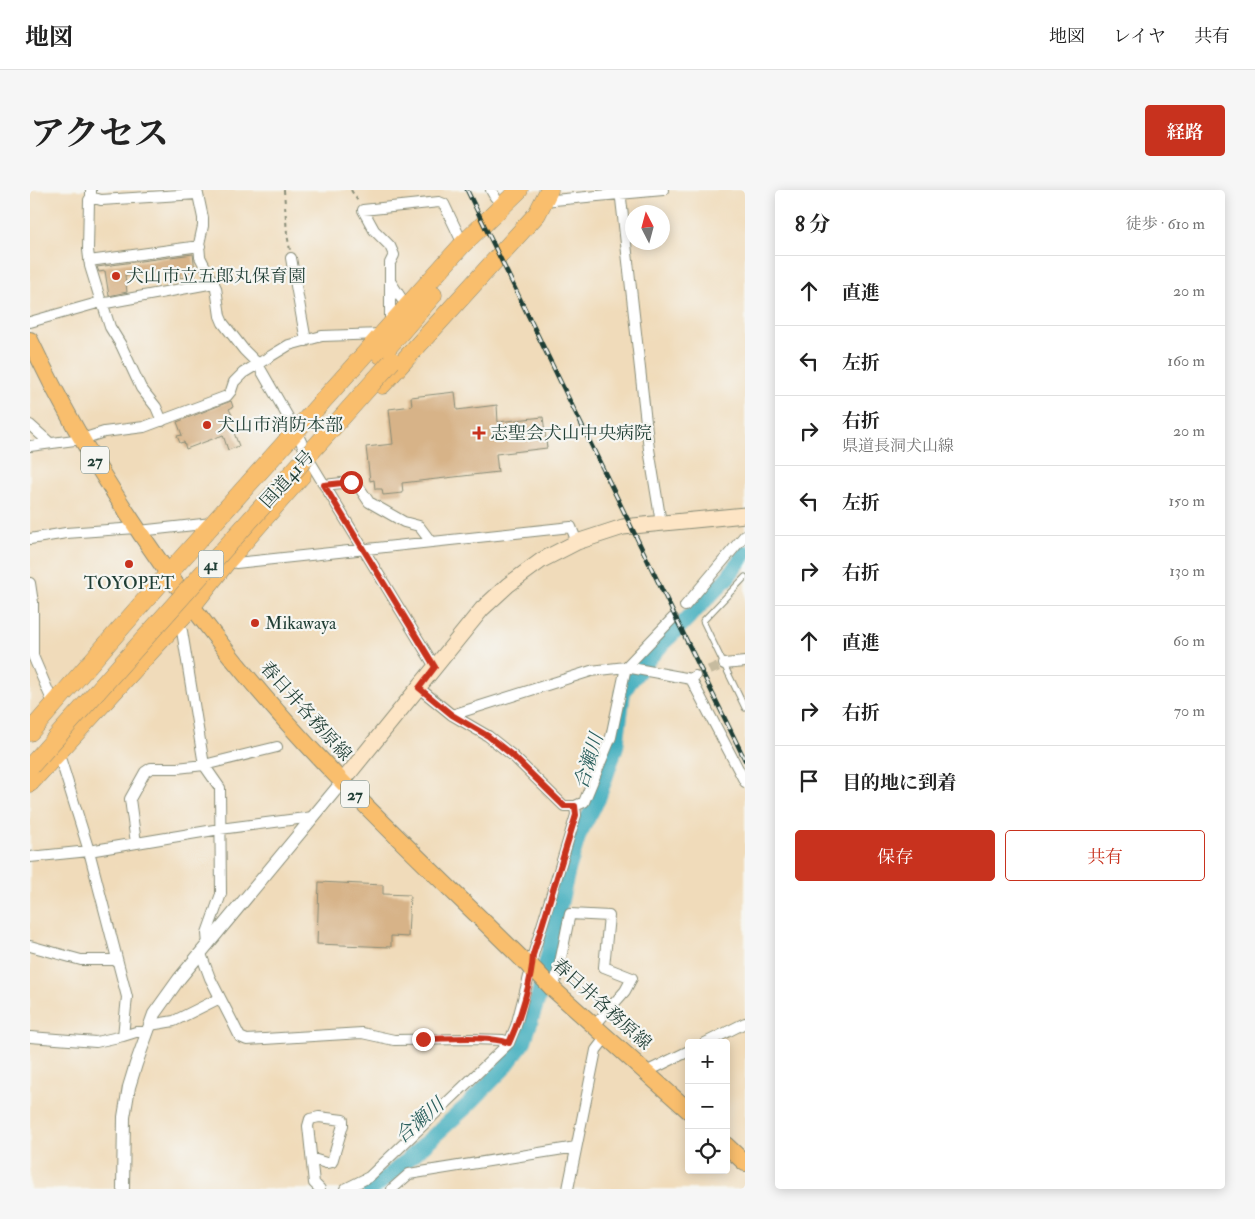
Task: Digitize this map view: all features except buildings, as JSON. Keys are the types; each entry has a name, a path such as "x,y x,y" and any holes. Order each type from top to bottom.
{"highway":[{"path":"30,732 168,574 463,244 519,190"},
{"name":"国道41号","path":"30,767 387,358 524,190"},
{"path":"30,783 192,606 312,463 536,214 545,194"},
{"name":"国道41号","path":"30,752 387,358 545,194"}],"main road":[{"name":"春日井各務原線","path":"30,341 82,438 138,530 221,645 284,719 342,782 553,989 685,1107"},
{"path":"342,782 482,609 508,585 542,560 577,542 623,527 745,515"},
{"path":"730,1149 745,1162"}],"street":[{"path":"545,194 663,190"},
{"path":"162,420 156,407 142,388 121,345 110,328 89,261 87,235 91,194 101,200 197,192 203,226 200,257 214,282 223,323 244,350 258,363 324,485 435,667"},
{"path":"620,192 650,449 661,523"},
{"path":"30,446 82,438 104,432 144,427 227,396 238,377 289,345 322,336 386,330 390,263 394,255 390,246 374,230 363,210 439,202 444,204 463,244"},
{"path":"89,261 200,246"},
{"path":"291,258 306,341"},
{"path":"390,280 401,298 408,305"},
{"path":"30,322 102,302 106,303 214,282"},
{"path":"30,425 50,443"},
{"path":"324,485 351,482 359,487 369,502 404,522 419,526 431,542"},
{"path":"30,538 66,533 138,530 215,523"},
{"path":"230,559 236,563 571,527 577,542"},
{"path":"685,606 745,535"},
{"path":"30,583 33,603 33,656 54,705"},
{"path":"419,688 452,715 488,736 506,750 564,806 575,806 584,802 611,737 626,667 673,618"},
{"path":"182,631 204,764 220,788 221,894 207,933 205,949 210,978 240,1037 247,1040 362,1033 394,1040 472,1039 503,1040 509,1043"},
{"path":"724,664 745,662"},
{"path":"452,715 591,671 626,667 693,678 745,782"},
{"path":"136,844 130,799 145,772 151,768 177,768 204,764 276,747"},
{"path":"58,751 89,851 127,997 123,1036"},
{"path":"123,1189 123,1140 126,1101 136,1064 154,1014 179,980 342,782"},
{"path":"345,1189 368,1177 509,1043 516,1026 532,968 533,955 576,815 575,806"},
{"path":"30,856 89,851 313,817"},
{"path":"553,989 558,975 570,914 609,916 604,967 632,978 600,1032 568,1189"},
{"path":"30,946 81,960 117,960"},
{"path":"30,1037 96,1042 174,1021 220,998"},
{"path":"713,1039 745,1023"},
{"path":"646,1072 685,1053"},
{"path":"313,1159 326,1163 332,1162 343,1120 319,1117 310,1119 308,1126 313,1159 314,1183 320,1189"},
{"path":"392,1189 403,1185 409,1174 576,1147"}],"lane":[{"path":"745,577 703,621 745,708"}],"path":[{"path":"284,190 287,234 291,258"},
{"path":"352,190 363,210"}],"waterway":[{"name":"合瀬川","path":"370,1189 405,1162 468,1105 505,1067 524,1041 538,998 568,870 579,834 598,799 616,746 623,693 650,657 728,577 745,553"}],"tunnel":[{"path":"695,676 724,664"}],"railway":[{"path":"467,190 745,760"}],"place":[{"name":"犬山市立五郎丸保育園","path":"116,276"},
{"name":"犬山市消防本部","path":"207,425"},
{"name":"志聖会犬山中央病院","path":"479,433"},
{"name":"TOYOPET","path":"129,564"},
{"name":"Mikawaya","path":"255,623"}],"route":[{"path":"351,482 324,485 435,667 419,688 452,715 488,736 512,755 564,806 575,806 576,815 533,955 532,967 516,1026 509,1043 503,1040 423,1039"}]}
